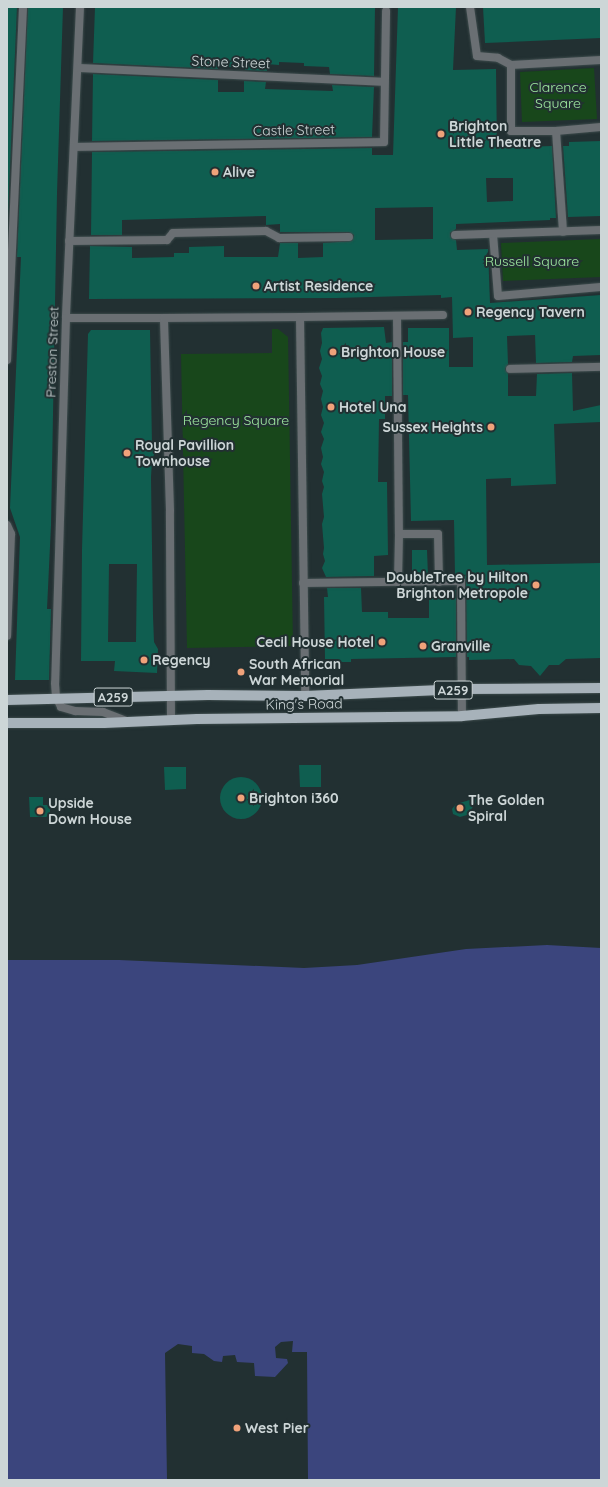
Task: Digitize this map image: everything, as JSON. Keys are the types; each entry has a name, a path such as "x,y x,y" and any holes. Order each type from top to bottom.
{"main road":[{"name":"King's Road","path":"7,700 56,697 171,697 208,695 305,696 463,689 601,688"},
{"name":"King's Road","path":"7,723 131,723 170,720 462,716 538,709 601,708"}],"street":[{"path":"7,360 23,7"},
{"name":"Preston Street","path":"56,697 54,667 66,318 75,147 80,7"},
{"path":"470,7 478,56 498,58 511,65 601,60"},
{"name":"Castle Street","path":"75,147 384,142 386,11"},
{"path":"511,65 511,131 556,131 601,127"},
{"name":"Stone Street","path":"78,68 384,82"},
{"path":"556,131 563,232"},
{"path":"455,235 601,230"},
{"path":"69,241 167,240 173,233 266,231 279,238 349,237"},
{"path":"493,234 498,296 601,287"},
{"path":"66,318 443,315"},
{"path":"397,316 398,582"},
{"path":"300,317 305,696"},
{"path":"164,318 170,511 170,720"},
{"path":"510,368 601,367"},
{"path":"7,525 11,534 7,636"},
{"path":"399,534 438,534 439,582"},
{"path":"303,583 462,581 462,716"},
{"path":"56,697 61,708 75,711 104,712 131,723"}],"green space":[{"name":"Clarence Square","path":"594,68 597,119 522,122 520,72"},
{"name":"Russell Square","path":"601,239 601,277 503,281 501,243"},
{"name":"Regency Square","path":"272,329 278,329 288,337 293,646 187,648 181,354 272,353"}],"water":[{"path":"547,945 601,948 601,1480 7,1480 7,960 119,960 304,968 357,965 466,949"}],"pier":[{"name":"West Pier","path":"293,1341 292,1352 307,1352 308,1480 167,1480 165,1353 178,1344 192,1346 192,1353 204,1354 214,1361 222,1362 223,1356 235,1355 237,1362 254,1363 255,1376 275,1377 288,1363 287,1359 276,1358 275,1347 281,1342"}],"building":[{"path":"7,7 17,7 7,239"},
{"path":"28,7 63,7 57,193 51,525 47,609 51,609 49,680 15,680 20,537 10,508 21,257 17,257"},
{"path":"95,7 375,7 374,76 330,74 329,67 304,66 304,63 279,62 279,65 267,64 267,71 245,70 245,68 231,67 218,67 218,69 93,63"},
{"path":"398,7 456,7 453,70 496,69 497,148 552,146 556,218 550,218 550,220 456,224 456,229 450,233 451,238 456,240 457,250 488,249 490,303 601,295 601,355 573,356 572,362 536,363 535,335 507,336 508,364 505,369 508,374 508,396 536,396 537,374 572,373 573,411 601,405 601,422 554,424 556,484 511,486 511,478 486,479 487,565 601,563 601,658 566,659 559,665 549,665 540,676 531,666 519,665 514,659 469,660 469,657 467,657 466,581 463,576 455,576 454,520 411,521 408,395 403,395 403,342 408,342 408,328 449,328 449,367 473,367 473,337 453,338 452,297 441,298 441,295 336,298 89,299 90,246 132,247 132,258 174,257 174,253 189,253 189,247 224,246 224,257 278,257 280,243 298,243 298,258 323,257 323,243 352,241 354,235 349,232 280,232 280,224 266,225 266,216 122,220 122,235 91,235 92,152 372,148 372,155 393,155","holes":["486,178 513,178 513,201 487,202","433,207 433,239 375,240 375,208"]},
{"path":"483,7 601,7 601,38 485,43"},
{"path":"93,74 218,80 218,92 244,92 244,81 266,82 265,89 333,91 332,85 374,87 372,137 92,141"},
{"path":"601,141 601,216 568,217 563,146 569,146 569,142"},
{"path":"384,327 386,343 392,342 392,396 385,396 385,419 379,419 378,482 387,482 388,555 374,556 374,576 326,577 322,568 325,561 323,554 322,524 324,517 322,494 324,487 322,481 324,472 321,464 323,457 321,448 324,439 321,432 324,423 321,415 323,407 321,399 323,391 320,384 322,376 319,368 322,359 320,351 322,343 321,333 323,328"},
{"path":"91,330 150,330 152,445 155,452 152,460 151,477 153,616 154,642 158,649 157,673 114,671 115,661 81,661 82,550 88,334","holes":["109,564 137,564 136,642 108,642"]},
{"path":"412,550 427,550 428,576 412,576"},
{"path":"327,588 361,588 362,612 388,612 388,618 429,618 429,591 456,590 456,657 351,659 351,662 338,662 338,659 325,659 324,597 328,597"},
{"path":"299,765 321,765 321,787 300,787"},
{"path":"164,767 186,767 186,789 165,790"},
{"name":"Brighton i360","path":"237,777 245,777 253,780 259,786 262,798 259,810 253,816 245,819 237,819 229,816 223,810 220,802 220,794 223,786 229,780"},
{"name":"Upside Down House","path":"29,797 43,797 43,805 50,805 50,817 30,817"},
{"path":"480,797 467,815 460,817 453,814 452,809 456,804"}],"place":[{"name":"Brighton Little Theatre","path":"441,134"},
{"name":"Alive","path":"215,172"},
{"name":"Artist Residence","path":"256,286"},
{"name":"Regency Tavern","path":"468,312"},
{"name":"Brighton House","path":"333,352"},
{"name":"Hotel Una","path":"331,407"},
{"name":"Sussex Heights","path":"491,427"},
{"name":"Royal Pavillion Townhouse","path":"127,453"},
{"name":"DoubleTree by Hilton Brighton Metropole","path":"536,585"},
{"name":"Cecil House Hotel","path":"382,642"},
{"name":"Granville","path":"423,646"},
{"name":"Regency","path":"144,660"},
{"name":"South African War Memorial","path":"241,672"},
{"name":"Brighton i360","path":"241,798"},
{"name":"The Golden Spiral","path":"460,808"},
{"name":"Upside Down House","path":"40,811"},
{"name":"West Pier","path":"237,1428"}]}
